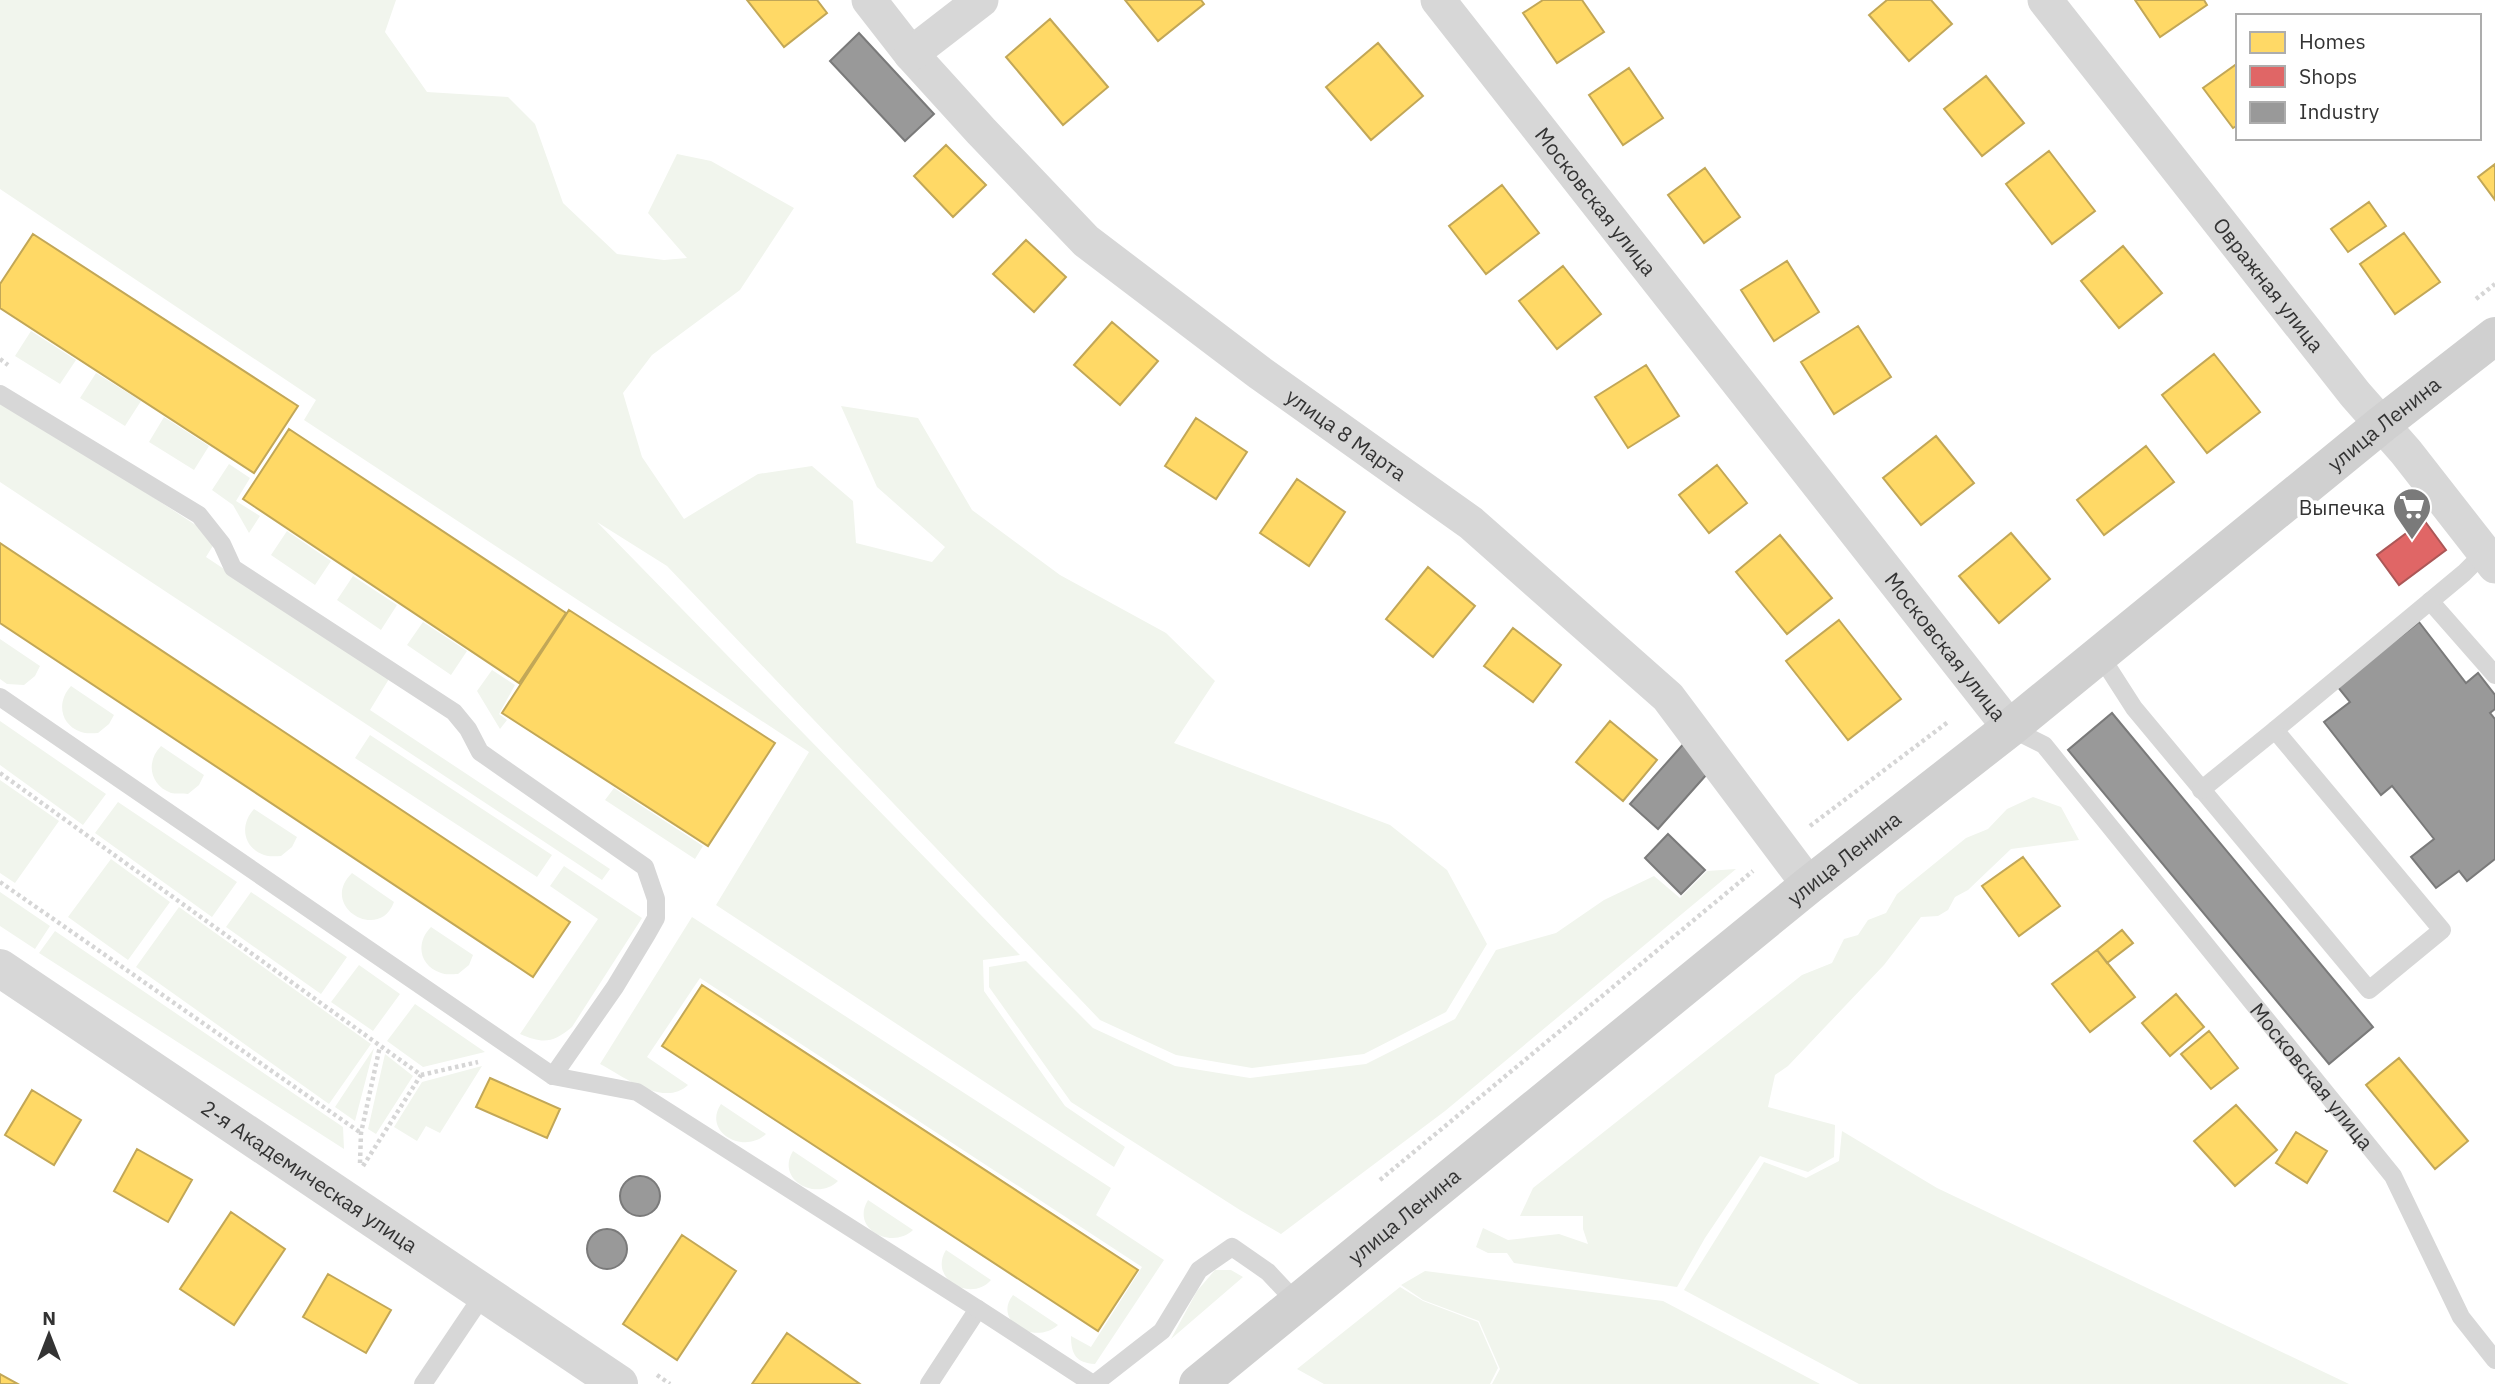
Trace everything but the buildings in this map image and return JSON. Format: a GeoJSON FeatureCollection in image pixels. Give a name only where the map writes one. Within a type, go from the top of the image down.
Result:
{"type":"FeatureCollection","features":[{"type":"Feature","properties":{"kind":"main road","name":"улица Ленина"},"geometry":{"type":"LineString","coordinates":[[1198,1384],[1809,885],[2010,728],[2382,424],[2495,336]]}},
{"type":"Feature","properties":{"kind":"street","name":"улица 8 Марта"},"geometry":{"type":"LineString","coordinates":[[869,0],[911,54],[1086,241],[1260,373],[1471,523],[1668,697],[1809,885]]}},
{"type":"Feature","properties":{"kind":"street"},"geometry":{"type":"LineString","coordinates":[[911,54],[981,0]]}},
{"type":"Feature","properties":{"kind":"street","name":"Московская улица"},"geometry":{"type":"LineString","coordinates":[[1438,0],[2010,728]]}},
{"type":"Feature","properties":{"kind":"street","name":"Овражная улица"},"geometry":{"type":"LineString","coordinates":[[2045,0],[2489,560]]}},
{"type":"Feature","properties":{"kind":"street","name":"2-я Академическая улица"},"geometry":{"type":"LineString","coordinates":[[0,968],[619,1384]]}},
{"type":"Feature","properties":{"kind":"lane"},"geometry":{"type":"LineString","coordinates":[[0,394],[199,515],[222,544],[233,568],[454,712],[468,729],[480,752],[645,867],[656,899],[656,918],[615,987],[553,1076]]}},
{"type":"Feature","properties":{"kind":"lane"},"geometry":{"type":"LineString","coordinates":[[2201,790],[2430,601],[2489,560]]}},
{"type":"Feature","properties":{"kind":"lane"},"geometry":{"type":"LineString","coordinates":[[2430,601],[2495,675]]}},
{"type":"Feature","properties":{"kind":"lane"},"geometry":{"type":"LineString","coordinates":[[2100,655],[2134,708],[2369,990],[2442,930],[2275,730]]}},
{"type":"Feature","properties":{"kind":"lane"},"geometry":{"type":"LineString","coordinates":[[0,696],[553,1076],[637,1092],[1094,1384],[1163,1331],[1199,1270],[1232,1247],[1268,1272],[1298,1304]]}},
{"type":"Feature","properties":{"kind":"lane","name":"Московская улица"},"geometry":{"type":"LineString","coordinates":[[2010,728],[2044,745],[2393,1176],[2461,1317],[2495,1360]]}},
{"type":"Feature","properties":{"kind":"lane"},"geometry":{"type":"LineString","coordinates":[[423,1384],[485,1292]]}},
{"type":"Feature","properties":{"kind":"lane"},"geometry":{"type":"LineString","coordinates":[[929,1384],[978,1309]]}},
{"type":"Feature","properties":{"kind":"path"},"geometry":{"type":"LineString","coordinates":[[0,359],[11,367]]}},
{"type":"Feature","properties":{"kind":"path"},"geometry":{"type":"LineString","coordinates":[[0,773],[421,1075]]}},
{"type":"Feature","properties":{"kind":"path"},"geometry":{"type":"LineString","coordinates":[[0,882],[361,1133]]}},
{"type":"Feature","properties":{"kind":"path"},"geometry":{"type":"LineString","coordinates":[[380,1046],[361,1133],[360,1170],[421,1075],[480,1061]]}},
{"type":"Feature","properties":{"kind":"shaded area"},"geometry":{"type":"Polygon","coordinates":[[[0,0],[396,0],[385,32],[427,92],[508,97],[535,124],[563,203],[617,254],[664,260],[687,258],[648,213],[677,154],[711,161],[794,208],[740,290],[652,355],[623,393],[642,457],[684,519],[758,474],[812,466],[853,501],[856,543],[932,562],[945,547],[877,487],[841,406],[918,418],[972,510],[1060,575],[1166,633],[1215,681],[1174,743],[1390,825],[1447,870],[1487,944],[1446,1012],[1364,1054],[1252,1068],[1176,1055],[1100,1020],[667,566],[597,522],[1020,955],[983,960],[984,991],[1065,1106],[1125,1147],[1114,1167],[716,905],[809,752],[304,420],[316,400],[0,189],[0,0]]]}},
{"type":"Feature","properties":{"kind":"shaded area"},"geometry":{"type":"Polygon","coordinates":[[[31,331],[76,360],[60,384],[15,356],[31,331]]]}},
{"type":"Feature","properties":{"kind":"shaded area"},"geometry":{"type":"Polygon","coordinates":[[[96,373],[141,401],[125,426],[80,398],[96,373]]]}},
{"type":"Feature","properties":{"kind":"shaded area"},"geometry":{"type":"Polygon","coordinates":[[[0,397],[217,539],[206,557],[389,679],[370,710],[610,869],[602,880],[0,482],[0,397]]]}},
{"type":"Feature","properties":{"kind":"shaded area"},"geometry":{"type":"Polygon","coordinates":[[[164,417],[209,446],[194,470],[149,442],[164,417]]]}},
{"type":"Feature","properties":{"kind":"shaded area"},"geometry":{"type":"Polygon","coordinates":[[[229,464],[250,478],[236,501],[260,516],[249,533],[233,505],[212,490],[229,464]]]}},
{"type":"Feature","properties":{"kind":"shaded area"},"geometry":{"type":"Polygon","coordinates":[[[287,531],[331,561],[315,585],[271,555],[287,531]]]}},
{"type":"Feature","properties":{"kind":"shaded area"},"geometry":{"type":"Polygon","coordinates":[[[353,576],[397,605],[381,630],[337,600],[353,576]]]}},
{"type":"Feature","properties":{"kind":"shaded area"},"geometry":{"type":"Polygon","coordinates":[[[423,622],[467,651],[451,675],[407,645],[423,622]]]}},
{"type":"Feature","properties":{"kind":"shaded area"},"geometry":{"type":"Polygon","coordinates":[[[0,639],[40,666],[35,676],[24,685],[7,684],[0,679],[0,639]]]}},
{"type":"Feature","properties":{"kind":"shaded area"},"geometry":{"type":"Polygon","coordinates":[[[492,670],[515,685],[499,714],[507,720],[500,729],[477,691],[492,670]]]}},
{"type":"Feature","properties":{"kind":"shaded area"},"geometry":{"type":"Polygon","coordinates":[[[71,686],[114,715],[109,724],[98,733],[81,732],[64,718],[62,705],[71,686]]]}},
{"type":"Feature","properties":{"kind":"shaded area"},"geometry":{"type":"Polygon","coordinates":[[[0,721],[106,794],[83,825],[0,765],[0,721]]]}},
{"type":"Feature","properties":{"kind":"shaded area"},"geometry":{"type":"Polygon","coordinates":[[[370,735],[552,855],[537,877],[355,758],[370,735]]]}},
{"type":"Feature","properties":{"kind":"shaded area"},"geometry":{"type":"Polygon","coordinates":[[[161,746],[204,775],[199,785],[188,794],[171,793],[154,779],[153,759],[161,746]]]}},
{"type":"Feature","properties":{"kind":"shaded area"},"geometry":{"type":"Polygon","coordinates":[[[0,780],[59,821],[15,883],[0,873],[0,780]]]}},
{"type":"Feature","properties":{"kind":"shaded area"},"geometry":{"type":"Polygon","coordinates":[[[614,788],[703,846],[695,859],[605,800],[614,788]]]}},
{"type":"Feature","properties":{"kind":"shaded area"},"geometry":{"type":"Polygon","coordinates":[[[2033,797],[2061,807],[2079,840],[2011,849],[1968,890],[1955,897],[1948,910],[1938,916],[1921,917],[1884,965],[1788,1066],[1775,1075],[1768,1107],[1835,1125],[1834,1157],[1808,1172],[1760,1156],[1705,1238],[1677,1287],[1514,1263],[1507,1253],[1488,1253],[1476,1247],[1483,1228],[1508,1240],[1559,1234],[1588,1244],[1583,1229],[1583,1216],[1520,1216],[1533,1188],[1802,975],[1832,963],[1844,939],[1858,935],[1868,920],[1886,913],[1897,894],[1966,838],[1988,829],[2007,809],[2033,797]]]}},
{"type":"Feature","properties":{"kind":"shaded area"},"geometry":{"type":"Polygon","coordinates":[[[118,802],[237,882],[212,917],[95,833],[118,802]]]}},
{"type":"Feature","properties":{"kind":"shaded area"},"geometry":{"type":"Polygon","coordinates":[[[254,809],[297,837],[292,847],[281,856],[264,855],[247,841],[245,828],[254,809]]]}},
{"type":"Feature","properties":{"kind":"shaded area"},"geometry":{"type":"Polygon","coordinates":[[[111,859],[170,902],[128,960],[68,917],[111,859]]]}},
{"type":"Feature","properties":{"kind":"shaded area"},"geometry":{"type":"Polygon","coordinates":[[[564,866],[642,918],[572,1027],[553,1039],[535,1039],[520,1034],[598,919],[550,886],[564,866]]]}},
{"type":"Feature","properties":{"kind":"shaded area"},"geometry":{"type":"Polygon","coordinates":[[[1736,869],[1445,1111],[1281,1234],[1071,1102],[989,987],[989,967],[1026,961],[1093,1028],[1175,1066],[1250,1078],[1366,1064],[1455,1019],[1496,950],[1556,933],[1604,900],[1654,876],[1680,898],[1707,871],[1736,869]]]}},
{"type":"Feature","properties":{"kind":"shaded area"},"geometry":{"type":"Polygon","coordinates":[[[352,873],[394,902],[386,914],[365,920],[346,907],[342,897],[343,885],[352,873]]]}},
{"type":"Feature","properties":{"kind":"shaded area"},"geometry":{"type":"Polygon","coordinates":[[[0,892],[50,926],[35,949],[0,926],[0,892]]]}},
{"type":"Feature","properties":{"kind":"shaded area"},"geometry":{"type":"Polygon","coordinates":[[[251,892],[347,957],[321,994],[226,927],[251,892]]]}},
{"type":"Feature","properties":{"kind":"shaded area"},"geometry":{"type":"Polygon","coordinates":[[[179,907],[371,1044],[329,1104],[136,967],[179,907]]]}},
{"type":"Feature","properties":{"kind":"shaded area"},"geometry":{"type":"Polygon","coordinates":[[[692,917],[1111,1188],[1096,1215],[1164,1260],[1095,1364],[1083,1362],[1076,1356],[1071,1336],[1091,1347],[1142,1267],[700,978],[647,1057],[688,1085],[678,1091],[656,1092],[600,1064],[692,917]]]}},
{"type":"Feature","properties":{"kind":"shaded area"},"geometry":{"type":"Polygon","coordinates":[[[431,927],[473,955],[469,965],[458,974],[441,973],[424,959],[423,939],[431,927]]]}},
{"type":"Feature","properties":{"kind":"shaded area"},"geometry":{"type":"Polygon","coordinates":[[[55,931],[343,1127],[344,1149],[39,953],[55,931]]]}},
{"type":"Feature","properties":{"kind":"shaded area"},"geometry":{"type":"Polygon","coordinates":[[[359,965],[400,994],[373,1031],[331,1002],[359,965]]]}},
{"type":"Feature","properties":{"kind":"shaded area"},"geometry":{"type":"Polygon","coordinates":[[[415,1004],[485,1052],[423,1067],[387,1041],[415,1004]]]}},
{"type":"Feature","properties":{"kind":"shaded area"},"geometry":{"type":"Polygon","coordinates":[[[374,1048],[355,1121],[335,1107],[374,1048]]]}},
{"type":"Feature","properties":{"kind":"shaded area"},"geometry":{"type":"Polygon","coordinates":[[[385,1054],[413,1076],[376,1134],[368,1129],[385,1054]]]}},
{"type":"Feature","properties":{"kind":"shaded area"},"geometry":{"type":"Polygon","coordinates":[[[482,1066],[440,1133],[426,1126],[417,1141],[394,1127],[422,1082],[482,1066]]]}},
{"type":"Feature","properties":{"kind":"shaded area"},"geometry":{"type":"Polygon","coordinates":[[[721,1104],[766,1134],[747,1142],[728,1137],[717,1123],[721,1104]]]}},
{"type":"Feature","properties":{"kind":"shaded area"},"geometry":{"type":"Polygon","coordinates":[[[1842,1131],[1937,1188],[2349,1384],[1859,1384],[1684,1290],[1764,1162],[1806,1178],[1839,1161],[1842,1131]]]}},
{"type":"Feature","properties":{"kind":"shaded area"},"geometry":{"type":"Polygon","coordinates":[[[793,1151],[838,1181],[820,1189],[801,1185],[789,1171],[793,1151]]]}},
{"type":"Feature","properties":{"kind":"shaded area"},"geometry":{"type":"Polygon","coordinates":[[[868,1200],[913,1230],[895,1238],[876,1233],[864,1220],[868,1200]]]}},
{"type":"Feature","properties":{"kind":"shaded area"},"geometry":{"type":"Polygon","coordinates":[[[946,1250],[991,1280],[983,1287],[973,1289],[954,1285],[943,1270],[942,1261],[946,1250]]]}},
{"type":"Feature","properties":{"kind":"shaded area"},"geometry":{"type":"Polygon","coordinates":[[[1215,1270],[1231,1270],[1243,1277],[1171,1339],[1197,1291],[1215,1270]]]}},
{"type":"Feature","properties":{"kind":"shaded area"},"geometry":{"type":"Polygon","coordinates":[[[1425,1271],[1663,1301],[1820,1384],[1492,1384],[1500,1369],[1479,1321],[1423,1300],[1401,1285],[1425,1271]]]}},
{"type":"Feature","properties":{"kind":"shaded area"},"geometry":{"type":"Polygon","coordinates":[[[1400,1287],[1423,1301],[1478,1322],[1498,1368],[1490,1384],[1324,1384],[1297,1369],[1400,1287]]]}},
{"type":"Feature","properties":{"kind":"shaded area"},"geometry":{"type":"Polygon","coordinates":[[[1013,1295],[1058,1325],[1049,1331],[1038,1333],[1019,1328],[1008,1314],[1008,1305],[1013,1295]]]}},
{"type":"Feature","properties":{"kind":"place","name":"Выпечка"},"geometry":{"type":"Point","coordinates":[2412,541]}}]}
